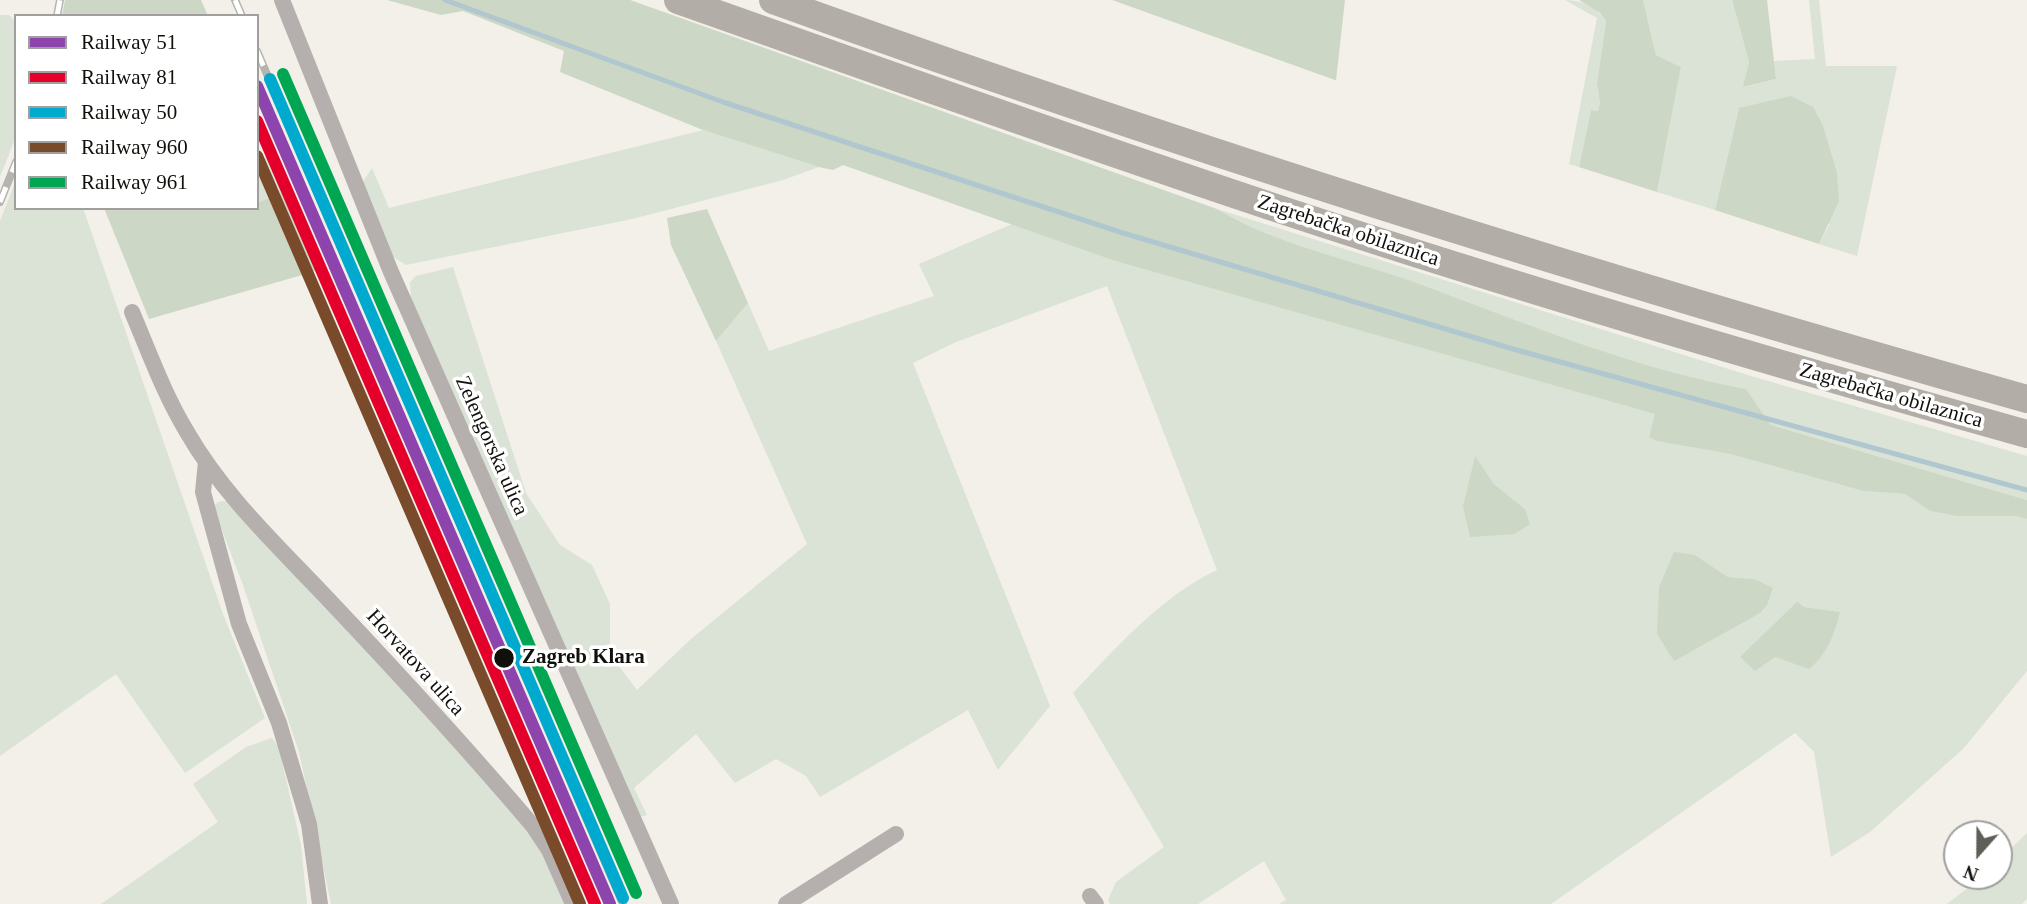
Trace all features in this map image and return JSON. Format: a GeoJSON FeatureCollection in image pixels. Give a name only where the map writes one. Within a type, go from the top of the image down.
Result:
{"type":"FeatureCollection","features":[{"type":"Feature","properties":{"kind":"highway","name":"Zagrebačka obilaznica"},"geometry":{"type":"LineString","coordinates":[[678,0],[909,83],[1293,214],[1630,320],[2027,434]]}},
{"type":"Feature","properties":{"kind":"highway","name":"Zagrebačka obilaznica"},"geometry":{"type":"LineString","coordinates":[[773,0],[1313,184],[1639,287],[2027,399]]}},
{"type":"Feature","properties":{"kind":"street","name":"Zelengorska ulica"},"geometry":{"type":"LineString","coordinates":[[282,0],[391,272],[671,904]]}},
{"type":"Feature","properties":{"kind":"street","name":"Horvatova ulica"},"geometry":{"type":"LineString","coordinates":[[132,312],[186,432],[206,462],[244,510],[374,648],[533,826],[549,850],[573,904]]}},
{"type":"Feature","properties":{"kind":"street"},"geometry":{"type":"LineString","coordinates":[[206,462],[203,492],[239,624],[279,723],[309,824],[320,904]]}},
{"type":"Feature","properties":{"kind":"street"},"geometry":{"type":"LineString","coordinates":[[786,904],[896,834]]}},
{"type":"Feature","properties":{"kind":"green space"},"geometry":{"type":"Polygon","coordinates":[[[65,0],[201,0],[207,14],[62,14],[65,0]]]}},
{"type":"Feature","properties":{"kind":"green space"},"geometry":{"type":"Polygon","coordinates":[[[387,0],[630,0],[1217,209],[1240,222],[1289,242],[1417,283],[1620,357],[1746,389],[1771,425],[2027,500],[2027,519],[2015,516],[1956,516],[1930,511],[1905,494],[1863,491],[1730,454],[1656,441],[1649,437],[1655,414],[1115,261],[843,165],[833,170],[819,167],[703,130],[560,72],[564,51],[463,11],[441,15],[387,0]]]}},
{"type":"Feature","properties":{"kind":"green space"},"geometry":{"type":"Polygon","coordinates":[[[1112,0],[1345,0],[1336,80],[1335,80],[1112,0]]]}},
{"type":"Feature","properties":{"kind":"green space"},"geometry":{"type":"Polygon","coordinates":[[[1565,0],[1588,5],[1606,21],[1597,84],[1600,103],[1598,111],[1591,110],[1579,167],[1569,164],[1597,18],[1565,0]]]}},
{"type":"Feature","properties":{"kind":"green space"},"geometry":{"type":"Polygon","coordinates":[[[1579,0],[1643,0],[1656,55],[1681,67],[1657,192],[1579,167],[1591,110],[1598,111],[1600,103],[1597,84],[1606,21],[1600,13],[1579,0]]]}},
{"type":"Feature","properties":{"kind":"green space"},"geometry":{"type":"Polygon","coordinates":[[[1643,0],[1732,0],[1749,62],[1744,87],[1776,79],[1774,61],[1815,59],[1809,0],[1819,0],[1826,66],[1897,66],[1857,256],[1819,244],[1829,225],[1739,108],[1715,210],[1657,192],[1681,67],[1656,55],[1643,0]]]}},
{"type":"Feature","properties":{"kind":"green space"},"geometry":{"type":"Polygon","coordinates":[[[1732,0],[1767,0],[1776,79],[1743,87],[1749,62],[1732,0]]]}},
{"type":"Feature","properties":{"kind":"green space"},"geometry":{"type":"Polygon","coordinates":[[[0,15],[9,15],[14,20],[14,141],[0,177],[0,15]]]}},
{"type":"Feature","properties":{"kind":"green space"},"geometry":{"type":"Polygon","coordinates":[[[1791,96],[1813,107],[1823,126],[1837,173],[1839,201],[1819,244],[1715,210],[1739,108],[1791,96]]]}},
{"type":"Feature","properties":{"kind":"green space"},"geometry":{"type":"Polygon","coordinates":[[[703,130],[819,167],[783,180],[632,219],[406,265],[392,256],[362,183],[372,168],[389,208],[703,130]]]}},
{"type":"Feature","properties":{"kind":"green space"},"geometry":{"type":"Polygon","coordinates":[[[268,157],[283,192],[259,202],[259,160],[268,157]]]}},
{"type":"Feature","properties":{"kind":"green space"},"geometry":{"type":"Polygon","coordinates":[[[14,185],[14,210],[84,210],[223,614],[265,718],[185,773],[116,674],[0,756],[0,221],[14,185]]]}},
{"type":"Feature","properties":{"kind":"green space"},"geometry":{"type":"Polygon","coordinates":[[[283,192],[316,271],[149,319],[105,210],[259,210],[259,202],[283,192]]]}},
{"type":"Feature","properties":{"kind":"green space"},"geometry":{"type":"Polygon","coordinates":[[[707,209],[748,303],[716,341],[671,245],[667,218],[707,209]]]}},
{"type":"Feature","properties":{"kind":"green space"},"geometry":{"type":"Polygon","coordinates":[[[1217,209],[1751,376],[2027,456],[2027,500],[1771,425],[1746,389],[1620,357],[1417,283],[1289,242],[1240,222],[1217,209]]]}},
{"type":"Feature","properties":{"kind":"green space"},"geometry":{"type":"Polygon","coordinates":[[[1012,224],[1115,261],[1656,414],[1649,437],[1656,441],[1730,454],[1863,491],[1905,494],[1930,511],[1956,516],[2015,516],[2027,519],[2027,671],[1964,748],[1870,832],[1831,857],[1814,752],[1795,733],[1551,904],[1279,904],[1286,900],[1264,861],[1198,904],[1110,904],[1108,900],[1116,882],[1164,847],[1073,693],[1122,641],[1158,609],[1176,594],[1217,570],[1107,286],[956,342],[913,363],[1050,706],[998,770],[968,710],[820,797],[806,776],[776,759],[735,783],[696,734],[634,788],[647,815],[639,817],[411,300],[410,282],[416,276],[453,267],[526,493],[560,545],[592,565],[610,604],[610,654],[637,690],[691,639],[807,544],[716,341],[748,303],[769,351],[934,296],[919,264],[1012,224]],[[1475,457],[1463,506],[1525,509],[1494,484],[1475,457]],[[1695,555],[1744,620],[1760,613],[1754,579],[1728,577],[1695,555]],[[1804,607],[1775,657],[1792,660],[1839,612],[1804,607]]]}},
{"type":"Feature","properties":{"kind":"green space"},"geometry":{"type":"Polygon","coordinates":[[[1475,456],[1494,484],[1525,509],[1530,524],[1514,534],[1470,537],[1463,506],[1475,456]]]}},
{"type":"Feature","properties":{"kind":"green space"},"geometry":{"type":"Polygon","coordinates":[[[230,500],[486,782],[539,846],[566,904],[331,904],[299,752],[243,585],[213,507],[218,502],[230,500]]]}},
{"type":"Feature","properties":{"kind":"green space"},"geometry":{"type":"Polygon","coordinates":[[[1674,552],[1695,555],[1728,577],[1754,579],[1773,588],[1767,605],[1760,613],[1674,661],[1657,634],[1659,587],[1674,552]]]}},
{"type":"Feature","properties":{"kind":"green space"},"geometry":{"type":"Polygon","coordinates":[[[1797,602],[1804,607],[1840,612],[1826,650],[1809,669],[1775,657],[1755,671],[1740,657],[1797,602]]]}},
{"type":"Feature","properties":{"kind":"green space"},"geometry":{"type":"Polygon","coordinates":[[[272,738],[279,748],[301,845],[307,904],[101,904],[218,822],[193,784],[246,747],[272,738]]]}},
{"type":"Feature","properties":{"kind":"green space"},"geometry":{"type":"Polygon","coordinates":[[[2027,833],[2027,899],[2022,904],[1947,904],[1965,890],[2013,890],[2013,846],[2027,833]]]}},
{"type":"Feature","properties":{"kind":"waterway"},"geometry":{"type":"LineString","coordinates":[[445,0],[723,102],[1123,233],[1513,349],[2027,490]]}},
{"type":"Feature","properties":{"kind":"railway"},"geometry":{"type":"LineString","coordinates":[[57,14],[60,0]]}},
{"type":"Feature","properties":{"kind":"railway"},"geometry":{"type":"LineString","coordinates":[[235,0],[241,14]]}},
{"type":"Feature","properties":{"kind":"railway"},"geometry":{"type":"LineString","coordinates":[[259,56],[623,904]]}},
{"type":"Feature","properties":{"kind":"railway"},"geometry":{"type":"LineString","coordinates":[[0,202],[14,167]]}},
{"type":"Feature","properties":{"kind":"rail line","name":"961"},"geometry":{"type":"LineString","coordinates":[[283,74],[636,893]]}},
{"type":"Feature","properties":{"kind":"rail line","name":"50"},"geometry":{"type":"LineString","coordinates":[[270,79],[623,898]]}},
{"type":"Feature","properties":{"kind":"rail line","name":"51"},"geometry":{"type":"LineString","coordinates":[[259,91],[610,904]]}},
{"type":"Feature","properties":{"kind":"rail line","name":"81"},"geometry":{"type":"LineString","coordinates":[[259,126],[595,904]]}},
{"type":"Feature","properties":{"kind":"rail line","name":"960"},"geometry":{"type":"LineString","coordinates":[[259,161],[580,904]]}},
{"type":"Feature","properties":{"kind":"place","name":"Zagreb Klara"},"geometry":{"type":"Point","coordinates":[504,658]}}]}
